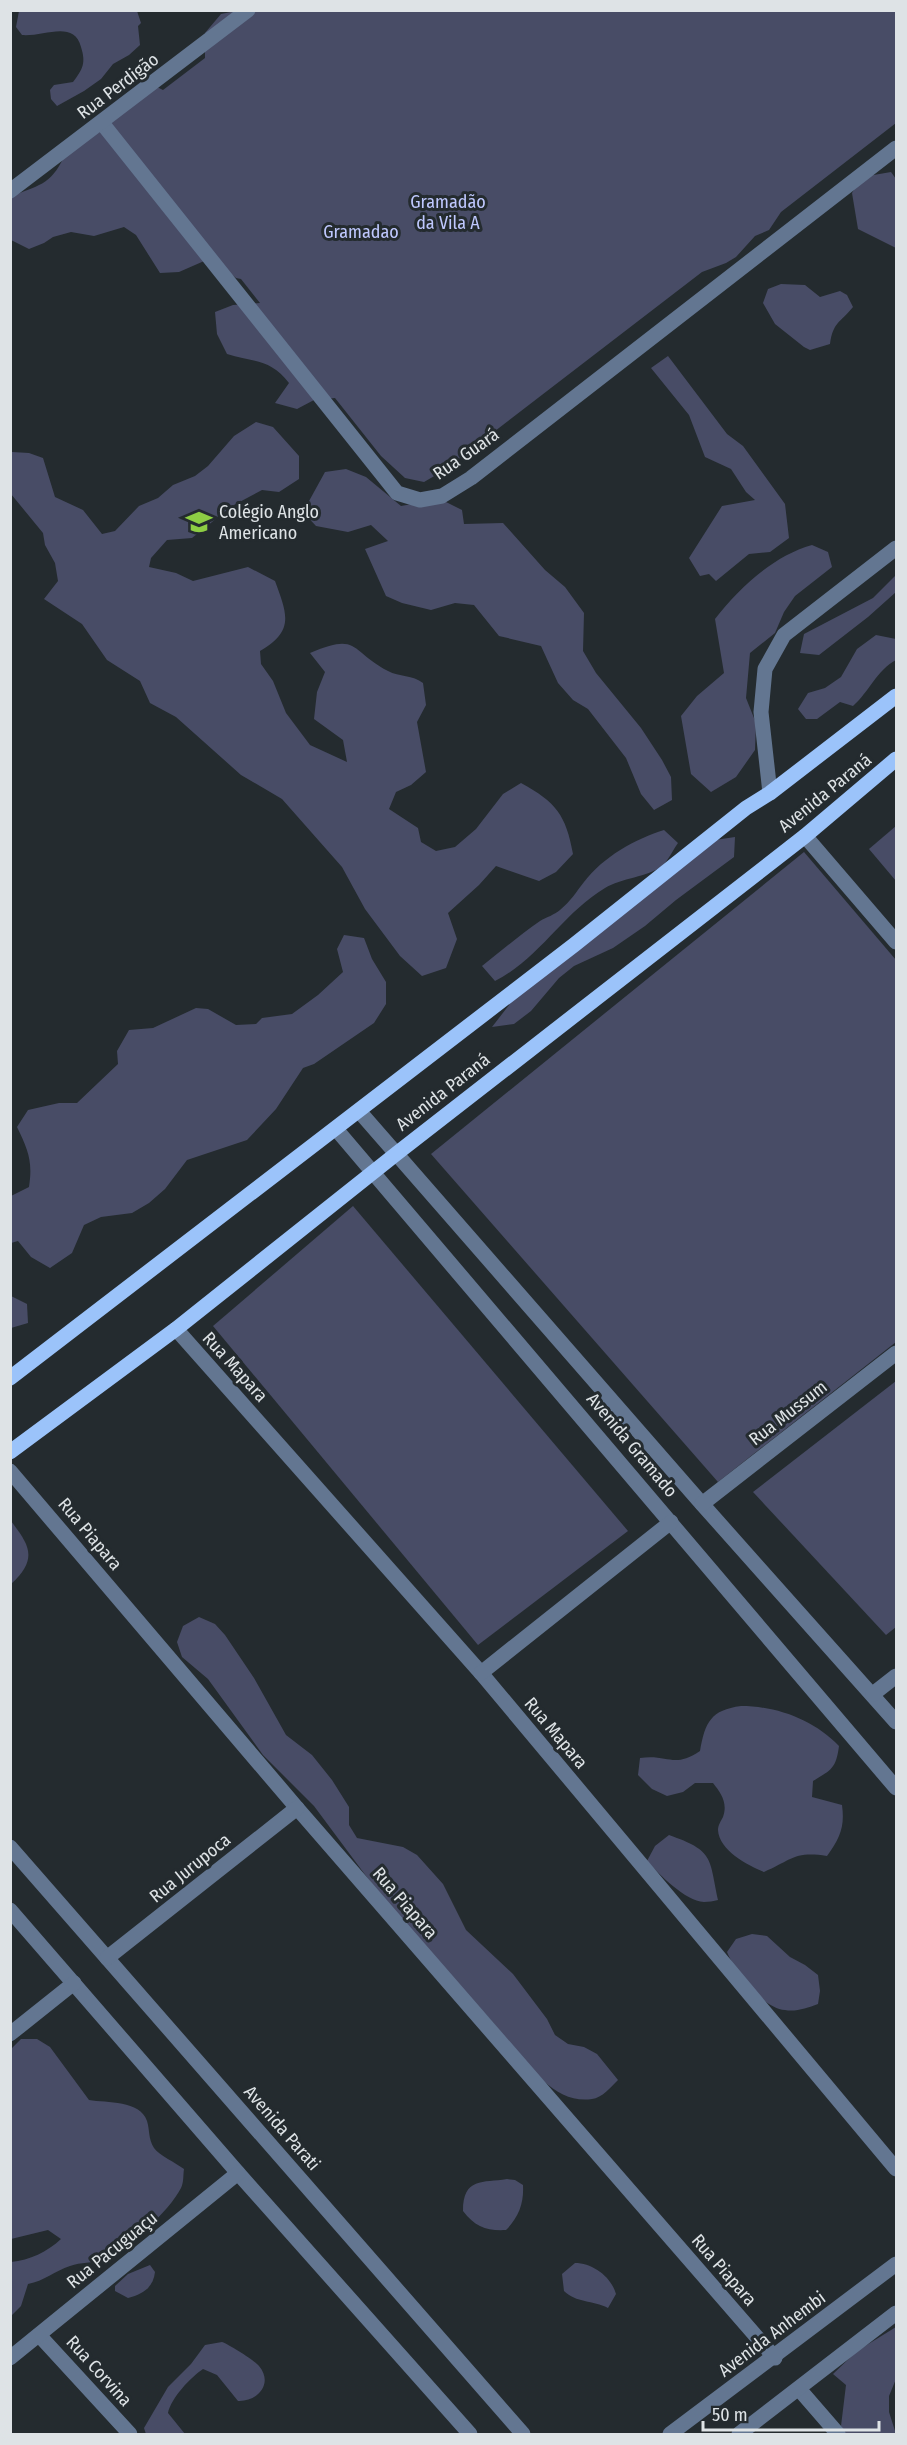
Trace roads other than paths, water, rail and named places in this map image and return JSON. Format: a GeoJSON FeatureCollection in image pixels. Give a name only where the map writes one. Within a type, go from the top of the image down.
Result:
{"type":"FeatureCollection","features":[{"type":"Feature","properties":{"kind":"main road","name":"Avenida Paraná"},"geometry":{"type":"LineString","coordinates":[[10,1378],[359,1112],[746,808],[770,793],[897,696]]}},
{"type":"Feature","properties":{"kind":"main road","name":"Avenida Paraná"},"geometry":{"type":"LineString","coordinates":[[10,1452],[176,1329],[396,1154],[805,836],[897,759]]}},
{"type":"Feature","properties":{"kind":"street","name":"Rua Perdigão"},"geometry":{"type":"LineString","coordinates":[[10,191],[249,10]]}},
{"type":"Feature","properties":{"kind":"street","name":"Rua Guará"},"geometry":{"type":"LineString","coordinates":[[102,123],[397,493],[420,500],[442,496],[471,478],[897,148]]}},
{"type":"Feature","properties":{"kind":"street"},"geometry":{"type":"LineString","coordinates":[[770,793],[761,712],[765,669],[784,635],[897,548]]}},
{"type":"Feature","properties":{"kind":"street"},"geometry":{"type":"LineString","coordinates":[[805,836],[897,942]]}},
{"type":"Feature","properties":{"kind":"street","name":"Avenida Gramado"},"geometry":{"type":"LineString","coordinates":[[359,1112],[702,1504],[897,1722]]}},
{"type":"Feature","properties":{"kind":"street","name":"Avenida Gramado"},"geometry":{"type":"LineString","coordinates":[[336,1129],[897,1788]]}},
{"type":"Feature","properties":{"kind":"street","name":"Rua Mapara"},"geometry":{"type":"LineString","coordinates":[[176,1329],[481,1673],[897,2169]]}},
{"type":"Feature","properties":{"kind":"street","name":"Rua Mussum"},"geometry":{"type":"LineString","coordinates":[[702,1504],[897,1353]]}},
{"type":"Feature","properties":{"kind":"street","name":"Rua Piapara"},"geometry":{"type":"LineString","coordinates":[[10,1471],[297,1808],[775,2358]]}},
{"type":"Feature","properties":{"kind":"street"},"geometry":{"type":"LineString","coordinates":[[481,1673],[671,1522]]}},
{"type":"Feature","properties":{"kind":"street"},"geometry":{"type":"LineString","coordinates":[[873,1694],[897,1676]]}},
{"type":"Feature","properties":{"kind":"street","name":"Rua Jurupoca"},"geometry":{"type":"LineString","coordinates":[[107,1958],[297,1808]]}},
{"type":"Feature","properties":{"kind":"street","name":"Avenida Parati"},"geometry":{"type":"LineString","coordinates":[[10,1847],[523,2434]]}},
{"type":"Feature","properties":{"kind":"street"},"geometry":{"type":"LineString","coordinates":[[10,1910],[238,2173],[470,2434]]}},
{"type":"Feature","properties":{"kind":"street"},"geometry":{"type":"LineString","coordinates":[[10,2034],[74,1983]]}},
{"type":"Feature","properties":{"kind":"street","name":"Rua Pacuguaçu"},"geometry":{"type":"LineString","coordinates":[[10,2358],[238,2173]]}},
{"type":"Feature","properties":{"kind":"street","name":"Avenida Anhembi"},"geometry":{"type":"LineString","coordinates":[[670,2434],[775,2358],[897,2264]]}},
{"type":"Feature","properties":{"kind":"street"},"geometry":{"type":"LineString","coordinates":[[739,2434],[897,2313]]}},
{"type":"Feature","properties":{"kind":"street","name":"Rua Corvina"},"geometry":{"type":"LineString","coordinates":[[39,2335],[130,2434]]}},
{"type":"Feature","properties":{"kind":"street"},"geometry":{"type":"LineString","coordinates":[[799,2389],[838,2434]]}},
{"type":"Feature","properties":{"kind":"place","name":"Colégio Anglo Americano"},"geometry":{"type":"Point","coordinates":[199,522]}},
{"type":"Feature","properties":{"kind":"park label","name":"Gramadão da Vila A"},"geometry":{"type":"Point","coordinates":[448,212]}},
{"type":"Feature","properties":{"kind":"park label","name":"Gramadao"},"geometry":{"type":"Point","coordinates":[361,232]}}]}
